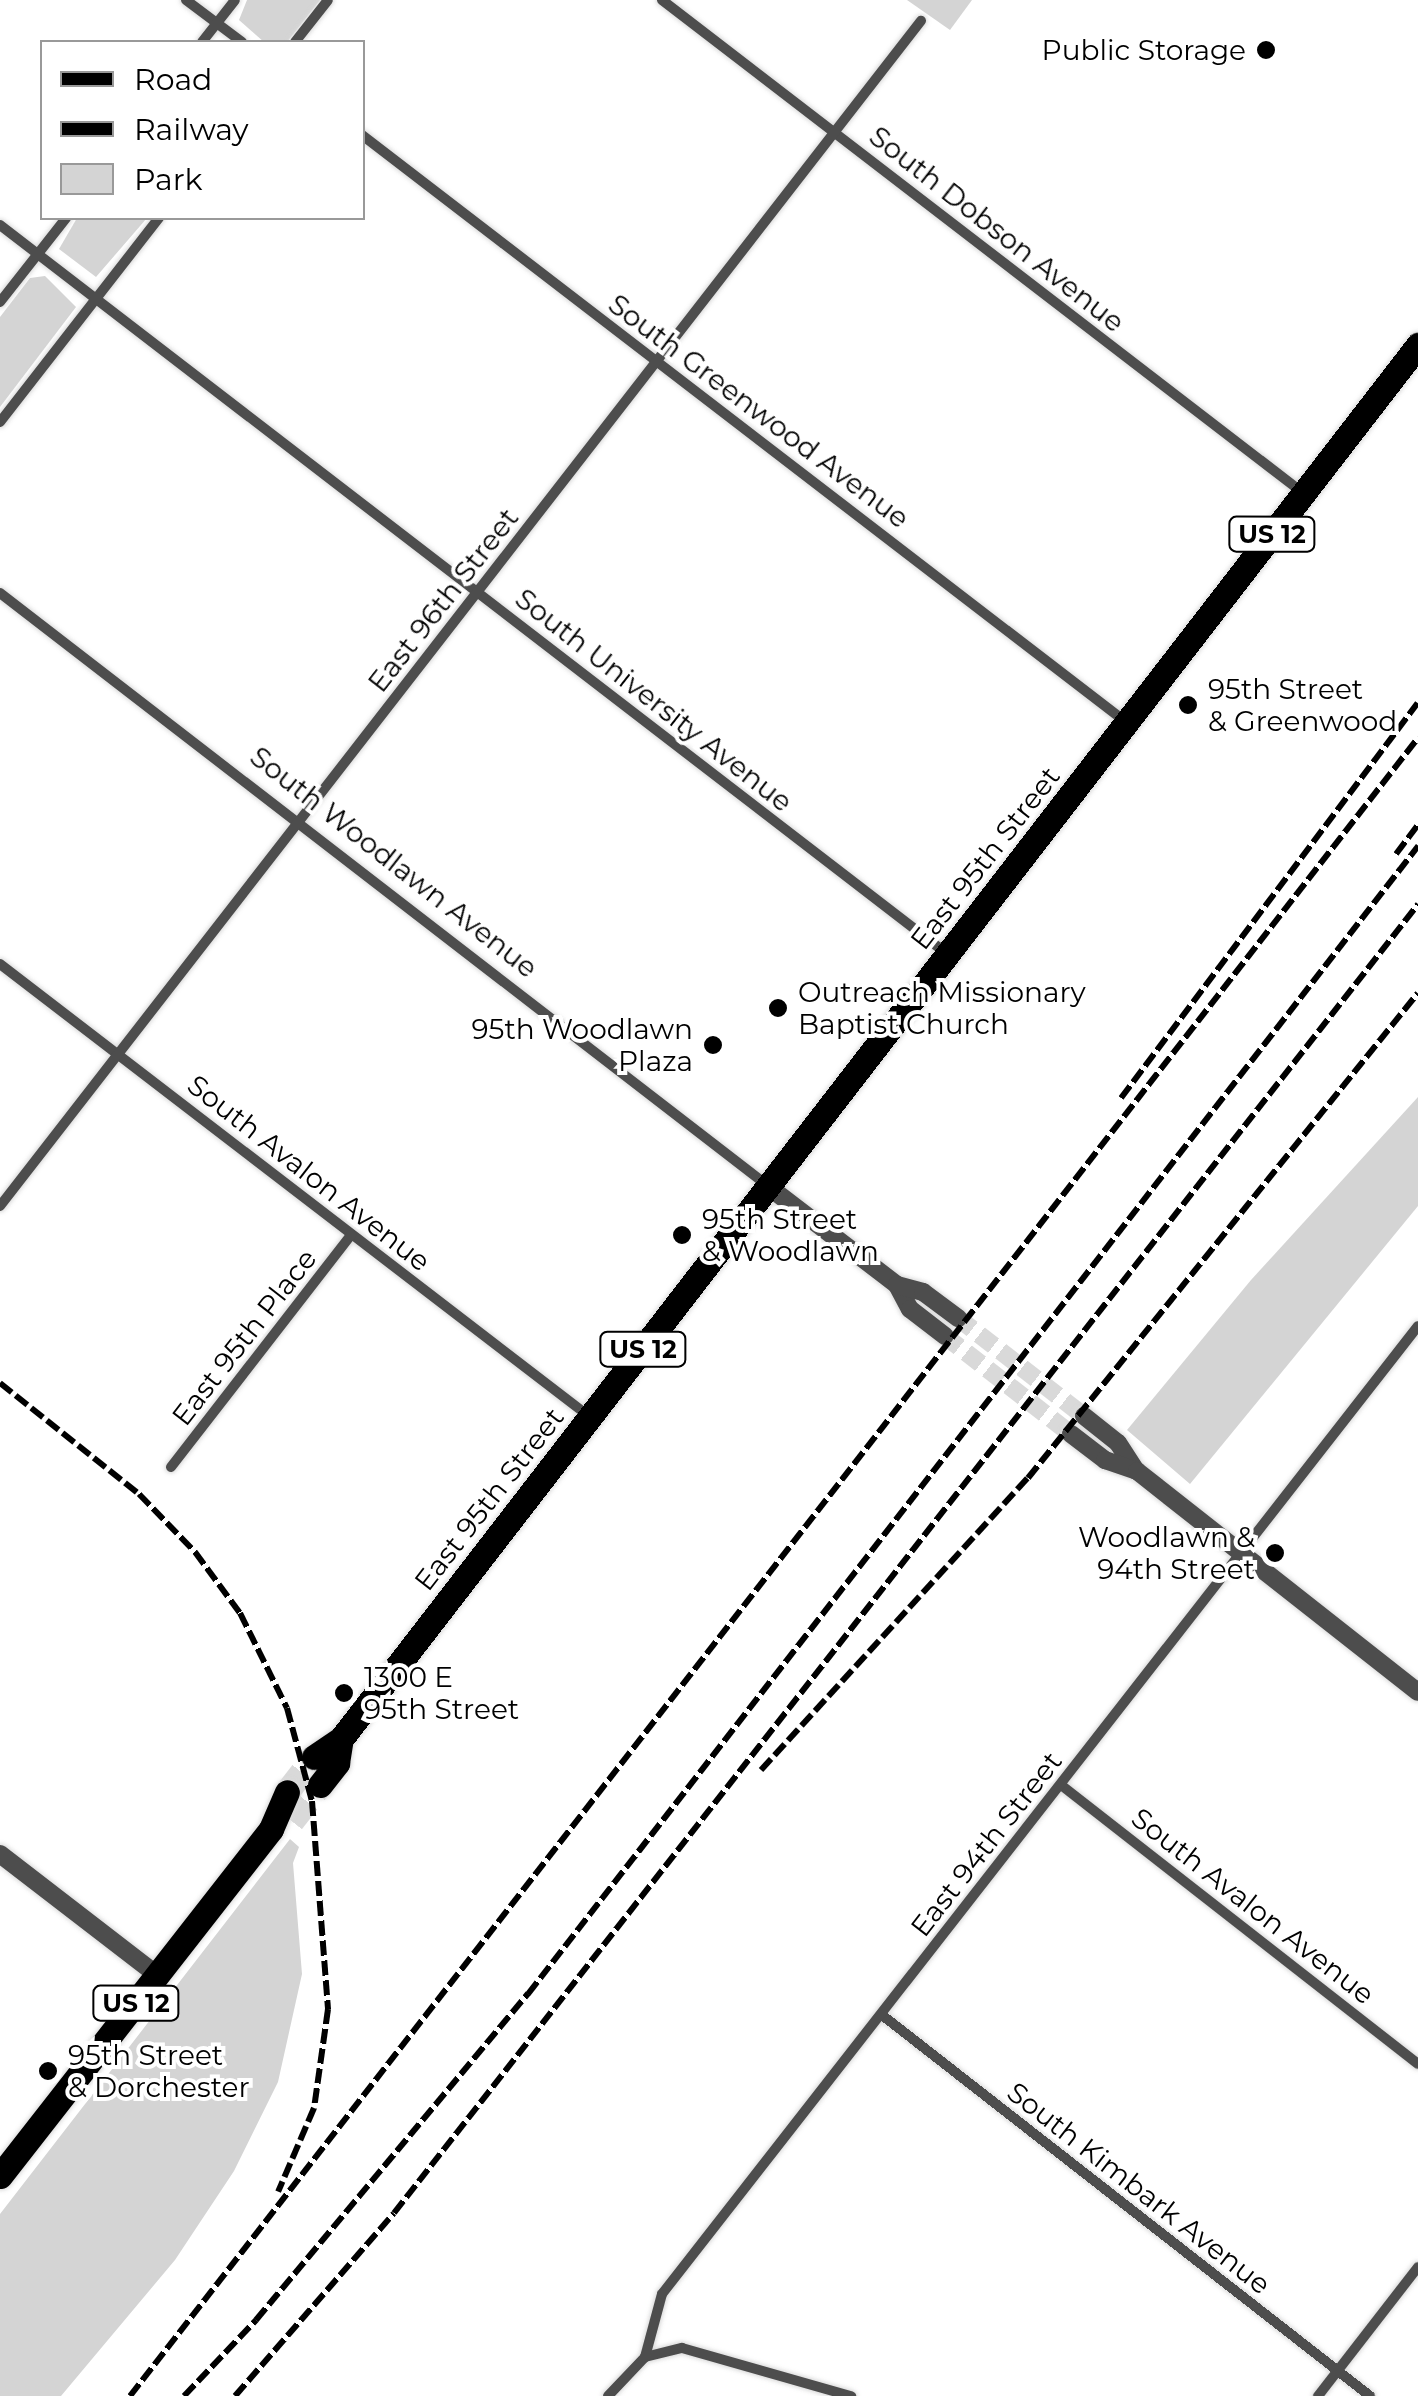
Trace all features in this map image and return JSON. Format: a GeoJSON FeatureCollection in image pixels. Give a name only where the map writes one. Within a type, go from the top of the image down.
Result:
{"type":"FeatureCollection","features":[{"type":"Feature","properties":{"kind":"main road","name":"East 95th Street"},"geometry":{"type":"LineString","coordinates":[[314,1757],[341,1739],[1418,344]]}},
{"type":"Feature","properties":{"kind":"main road","name":"East 95th Street"},"geometry":{"type":"LineString","coordinates":[[320,1786],[337,1763],[341,1739]]}},
{"type":"Feature","properties":{"kind":"main road","name":"US 12"},"geometry":{"type":"LineString","coordinates":[[0,2176],[157,1975],[282,1825],[287,1792]]}},
{"type":"Feature","properties":{"kind":"street"},"geometry":{"type":"LineString","coordinates":[[186,0],[239,40]]}},
{"type":"Feature","properties":{"kind":"street"},"geometry":{"type":"LineString","coordinates":[[204,40],[235,0]]}},
{"type":"Feature","properties":{"kind":"street"},"geometry":{"type":"LineString","coordinates":[[297,40],[328,0]]}},
{"type":"Feature","properties":{"kind":"street","name":"South Dobson Avenue"},"geometry":{"type":"LineString","coordinates":[[662,0],[1303,493]]}},
{"type":"Feature","properties":{"kind":"street","name":"East 96th Street"},"geometry":{"type":"LineString","coordinates":[[0,1206],[921,22]]}},
{"type":"Feature","properties":{"kind":"street","name":"South Greenwood Avenue"},"geometry":{"type":"LineString","coordinates":[[365,137],[1127,722]]}},
{"type":"Feature","properties":{"kind":"street"},"geometry":{"type":"LineString","coordinates":[[0,302],[64,220]]}},
{"type":"Feature","properties":{"kind":"street"},"geometry":{"type":"LineString","coordinates":[[0,422],[157,220]]}},
{"type":"Feature","properties":{"kind":"street","name":"South University Avenue"},"geometry":{"type":"LineString","coordinates":[[0,225],[948,954]]}},
{"type":"Feature","properties":{"kind":"street","name":"South Woodlawn Avenue"},"geometry":{"type":"LineString","coordinates":[[0,594],[897,1285],[923,1292],[958,1318]]}},
{"type":"Feature","properties":{"kind":"street","name":"South Avalon Avenue"},"geometry":{"type":"LineString","coordinates":[[0,964],[590,1418]]}},
{"type":"Feature","properties":{"kind":"street","name":"East 95th Place"},"geometry":{"type":"LineString","coordinates":[[172,1467],[352,1234]]}},
{"type":"Feature","properties":{"kind":"street","name":"South Woodlawn Avenue"},"geometry":{"type":"LineString","coordinates":[[897,1285],[910,1309],[945,1336]]}},
{"type":"Feature","properties":{"kind":"street","name":"East 94th Street"},"geometry":{"type":"LineString","coordinates":[[608,2396],[644,2357],[662,2294],[1418,1326]]}},
{"type":"Feature","properties":{"kind":"street"},"geometry":{"type":"LineString","coordinates":[[1084,1416],[1118,1443],[1137,1472]]}},
{"type":"Feature","properties":{"kind":"street"},"geometry":{"type":"LineString","coordinates":[[1071,1434],[1105,1460],[1137,1472],[1418,1692]]}},
{"type":"Feature","properties":{"kind":"street","name":"South Avalon Avenue"},"geometry":{"type":"LineString","coordinates":[[1060,1784],[1418,2064]]}},
{"type":"Feature","properties":{"kind":"street"},"geometry":{"type":"LineString","coordinates":[[0,1854],[157,1975]]}},
{"type":"Feature","properties":{"kind":"street","name":"South Kimbark Avenue"},"geometry":{"type":"LineString","coordinates":[[882,2015],[1370,2396]]}},
{"type":"Feature","properties":{"kind":"street"},"geometry":{"type":"LineString","coordinates":[[1318,2396],[1418,2267]]}},
{"type":"Feature","properties":{"kind":"street"},"geometry":{"type":"LineString","coordinates":[[644,2357],[682,2348],[851,2396]]}},
{"type":"Feature","properties":{"kind":"green space"},"geometry":{"type":"Polygon","coordinates":[[[247,0],[320,0],[289,40],[262,40],[239,20],[247,0]]]}},
{"type":"Feature","properties":{"kind":"green space"},"geometry":{"type":"Polygon","coordinates":[[[907,0],[972,0],[950,30],[907,0]]]}},
{"type":"Feature","properties":{"kind":"green space"},"geometry":{"type":"Polygon","coordinates":[[[76,220],[145,220],[96,277],[59,249],[76,220]]]}},
{"type":"Feature","properties":{"kind":"green space"},"geometry":{"type":"Polygon","coordinates":[[[45,276],[76,307],[0,407],[0,317],[30,278],[45,276]]]}},
{"type":"Feature","properties":{"kind":"green space"},"geometry":{"type":"Polygon","coordinates":[[[1418,1097],[1418,1206],[1190,1484],[1127,1430],[1251,1280],[1418,1097]]]}},
{"type":"Feature","properties":{"kind":"green space"},"geometry":{"type":"Polygon","coordinates":[[[290,1839],[299,1847],[293,1863],[302,1974],[278,2082],[234,2171],[175,2260],[61,2396],[0,2396],[0,2214],[290,1839]]]}},
{"type":"Feature","properties":{"kind":"tunnel"},"geometry":{"type":"LineString","coordinates":[[958,1318],[1084,1416]]}},
{"type":"Feature","properties":{"kind":"tunnel"},"geometry":{"type":"LineString","coordinates":[[945,1336],[1071,1434]]}},
{"type":"Feature","properties":{"kind":"tunnel"},"geometry":{"type":"LineString","coordinates":[[287,1792],[314,1757]]}},
{"type":"Feature","properties":{"kind":"tunnel"},"geometry":{"type":"LineString","coordinates":[[292,1821],[320,1785]]}},
{"type":"Feature","properties":{"kind":"railway"},"geometry":{"type":"LineString","coordinates":[[1121,1098],[1418,703]]}},
{"type":"Feature","properties":{"kind":"railway"},"geometry":{"type":"LineString","coordinates":[[130,2396],[1418,738]]}},
{"type":"Feature","properties":{"kind":"railway"},"geometry":{"type":"LineString","coordinates":[[1396,854],[1418,825]]}},
{"type":"Feature","properties":{"kind":"railway"},"geometry":{"type":"LineString","coordinates":[[184,2396],[256,2320],[528,1994],[1418,846]]}},
{"type":"Feature","properties":{"kind":"railway"},"geometry":{"type":"LineString","coordinates":[[235,2396],[394,2213],[1418,904]]}},
{"type":"Feature","properties":{"kind":"railway"},"geometry":{"type":"LineString","coordinates":[[761,1770],[1028,1478],[1418,993]]}},
{"type":"Feature","properties":{"kind":"railway"},"geometry":{"type":"LineString","coordinates":[[0,1383],[139,1494],[195,1552],[240,1613],[287,1708],[312,1801],[328,2009],[314,2108],[278,2192]]}},
{"type":"Feature","properties":{"kind":"place","name":"Public Storage"},"geometry":{"type":"Point","coordinates":[1266,50]}},
{"type":"Feature","properties":{"kind":"place","name":"95th Street & Greenwood"},"geometry":{"type":"Point","coordinates":[1188,705]}},
{"type":"Feature","properties":{"kind":"place","name":"Outreach Missionary Baptist Church"},"geometry":{"type":"Point","coordinates":[778,1008]}},
{"type":"Feature","properties":{"kind":"place","name":"95th Woodlawn Plaza"},"geometry":{"type":"Point","coordinates":[713,1045]}},
{"type":"Feature","properties":{"kind":"place","name":"95th Street & Woodlawn"},"geometry":{"type":"Point","coordinates":[682,1235]}},
{"type":"Feature","properties":{"kind":"place","name":"Woodlawn & 94th Street"},"geometry":{"type":"Point","coordinates":[1275,1553]}},
{"type":"Feature","properties":{"kind":"place","name":"1300 E 95th Street"},"geometry":{"type":"Point","coordinates":[344,1693]}},
{"type":"Feature","properties":{"kind":"place","name":"95th Street & Dorchester"},"geometry":{"type":"Point","coordinates":[48,2071]}}]}
